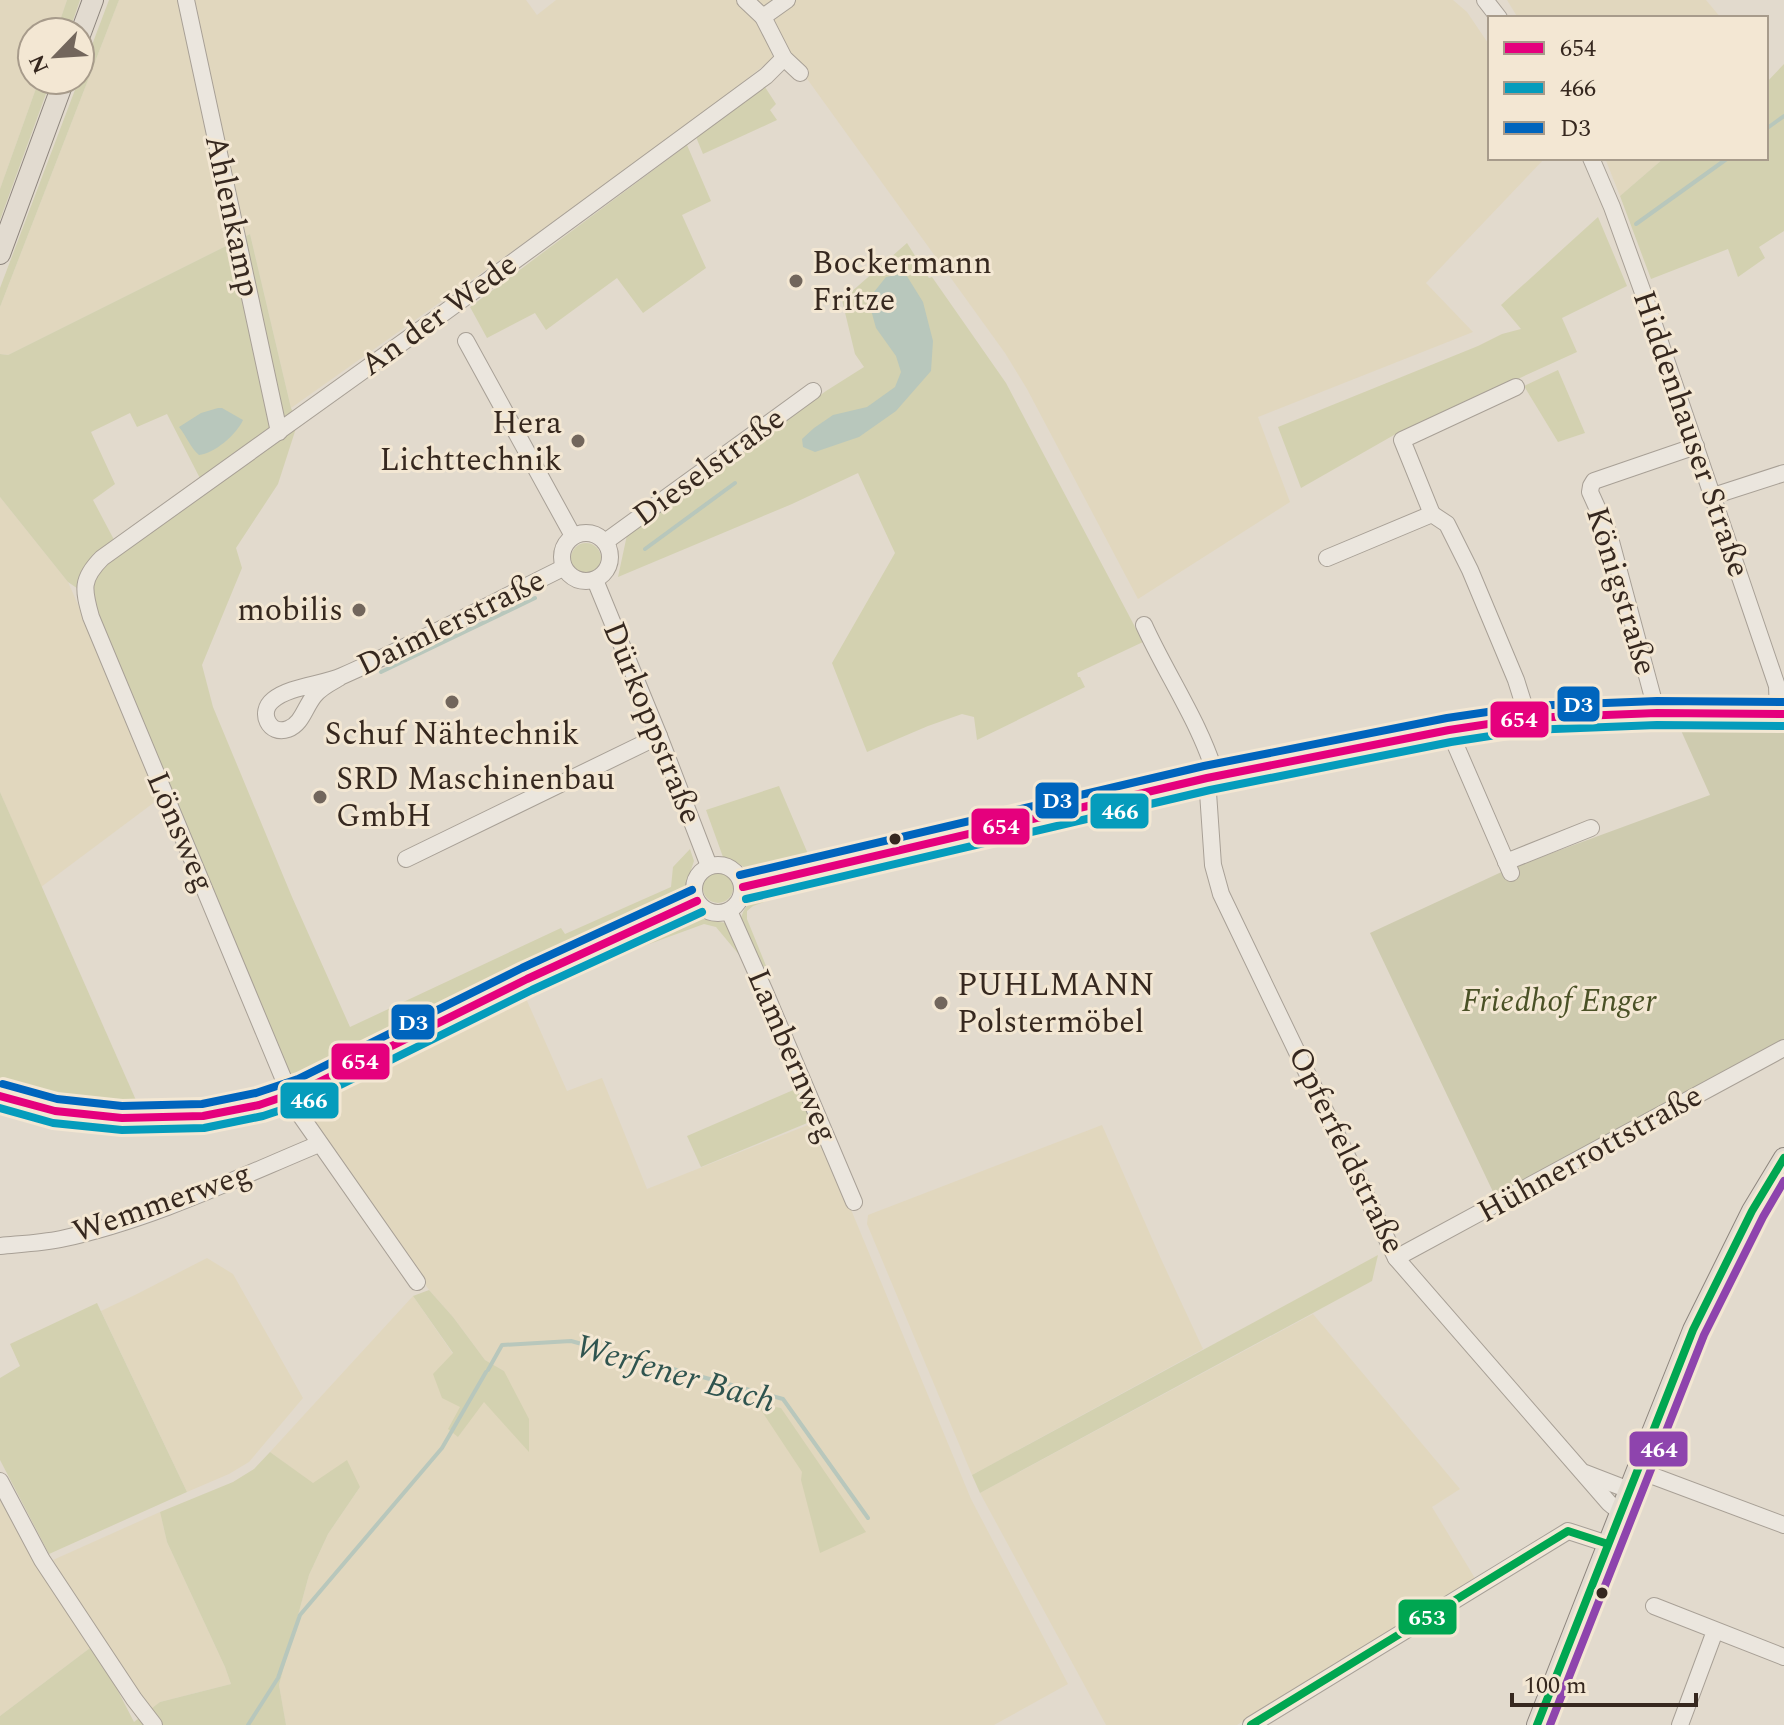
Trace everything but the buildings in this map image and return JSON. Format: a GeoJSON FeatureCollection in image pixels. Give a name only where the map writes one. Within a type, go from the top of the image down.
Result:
{"type":"FeatureCollection","features":[{"type":"Feature","properties":{"kind":"main road"},"geometry":{"type":"LineString","coordinates":[[0,254],[58,96]]}},
{"type":"Feature","properties":{"kind":"main road"},"geometry":{"type":"LineString","coordinates":[[1537,1725],[1693,1330],[1752,1211],[1784,1158]]}},
{"type":"Feature","properties":{"kind":"street","name":"Ahlenkamp"},"geometry":{"type":"LineString","coordinates":[[186,0],[279,432]]}},
{"type":"Feature","properties":{"kind":"street"},"geometry":{"type":"LineString","coordinates":[[745,0],[763,17],[784,58],[800,73]]}},
{"type":"Feature","properties":{"kind":"street"},"geometry":{"type":"LineString","coordinates":[[763,17],[787,0]]}},
{"type":"Feature","properties":{"kind":"street"},"geometry":{"type":"LineString","coordinates":[[1485,0],[1497,16]]}},
{"type":"Feature","properties":{"kind":"street","name":"An der Wede"},"geometry":{"type":"LineString","coordinates":[[91,569],[766,76],[784,58]]}},
{"type":"Feature","properties":{"kind":"street","name":"Hiddenhauser Straße"},"geometry":{"type":"LineString","coordinates":[[1592,160],[1612,207],[1696,446],[1777,686],[1781,714]]}},
{"type":"Feature","properties":{"kind":"street"},"geometry":{"type":"LineString","coordinates":[[466,341],[573,536]]}},
{"type":"Feature","properties":{"kind":"street"},"geometry":{"type":"LineString","coordinates":[[1516,387],[1402,440],[1432,514],[1447,524],[1472,573],[1516,680],[1528,718]]}},
{"type":"Feature","properties":{"kind":"street","name":"Dieselstraße"},"geometry":{"type":"LineString","coordinates":[[605,542],[813,391]]}},
{"type":"Feature","properties":{"kind":"street","name":"Königstraße"},"geometry":{"type":"LineString","coordinates":[[1657,713],[1609,534],[1590,492],[1594,481],[1696,446]]}},
{"type":"Feature","properties":{"kind":"street"},"geometry":{"type":"LineString","coordinates":[[1713,496],[1784,473]]}},
{"type":"Feature","properties":{"kind":"street"},"geometry":{"type":"LineString","coordinates":[[1327,558],[1432,514]]}},
{"type":"Feature","properties":{"kind":"street"},"geometry":{"type":"LineString","coordinates":[[594,534],[605,542],[610,556],[609,564],[595,580],[573,579],[563,568],[561,553],[573,536],[594,534]]}},
{"type":"Feature","properties":{"kind":"street","name":"Daimlerstraße"},"geometry":{"type":"LineString","coordinates":[[339,678],[563,568]]}},
{"type":"Feature","properties":{"kind":"street","name":"Lönsweg"},"geometry":{"type":"LineString","coordinates":[[91,569],[84,582],[91,617],[289,1094],[319,1144],[417,1282]]}},
{"type":"Feature","properties":{"kind":"street","name":"Dürkoppstraße"},"geometry":{"type":"LineString","coordinates":[[595,580],[709,866]]}},
{"type":"Feature","properties":{"kind":"street","name":"Opferfeldstraße"},"geometry":{"type":"LineString","coordinates":[[1144,625],[1210,755],[1213,865],[1221,894],[1396,1258],[1620,1512]]}},
{"type":"Feature","properties":{"kind":"street"},"geometry":{"type":"LineString","coordinates":[[743,887],[1211,778],[1449,730],[1528,718],[1657,713],[1781,714]]}},
{"type":"Feature","properties":{"kind":"street"},"geometry":{"type":"LineString","coordinates":[[1449,730],[1509,868],[1591,828]]}},
{"type":"Feature","properties":{"kind":"street"},"geometry":{"type":"LineString","coordinates":[[406,859],[659,736]]}},
{"type":"Feature","properties":{"kind":"street"},"geometry":{"type":"LineString","coordinates":[[717,864],[737,873],[743,887],[739,901],[729,911],[715,913],[697,901],[694,885],[702,871],[717,864]]}},
{"type":"Feature","properties":{"kind":"street"},"geometry":{"type":"LineString","coordinates":[[0,1096],[55,1111],[122,1118],[203,1116],[259,1105],[303,1090],[520,983],[697,901]]}},
{"type":"Feature","properties":{"kind":"street","name":"Lambernweg"},"geometry":{"type":"LineString","coordinates":[[729,911],[854,1202]]}},
{"type":"Feature","properties":{"kind":"street","name":"Hühnerrottstraße"},"geometry":{"type":"LineString","coordinates":[[1396,1258],[1784,1048]]}},
{"type":"Feature","properties":{"kind":"street","name":"Wemmerweg"},"geometry":{"type":"LineString","coordinates":[[0,1246],[59,1239],[113,1225],[201,1193],[319,1144]]}},
{"type":"Feature","properties":{"kind":"street"},"geometry":{"type":"LineString","coordinates":[[1637,1470],[1784,1525]]}},
{"type":"Feature","properties":{"kind":"street","name":"Opferfeldstraße"},"geometry":{"type":"LineString","coordinates":[[1582,1472],[1629,1490]]}},
{"type":"Feature","properties":{"kind":"street"},"geometry":{"type":"LineString","coordinates":[[0,1481],[42,1560],[154,1725]]}},
{"type":"Feature","properties":{"kind":"street"},"geometry":{"type":"LineString","coordinates":[[1251,1725],[1568,1531],[1608,1544]]}},
{"type":"Feature","properties":{"kind":"street"},"geometry":{"type":"LineString","coordinates":[[1654,1606],[1784,1657]]}},
{"type":"Feature","properties":{"kind":"street"},"geometry":{"type":"LineString","coordinates":[[1680,1725],[1715,1631]]}},
{"type":"Feature","properties":{"kind":"shaded area"},"geometry":{"type":"Polygon","coordinates":[[[0,0],[67,0],[62,16],[16,16],[16,96],[33,96],[0,189],[0,0]]]}},
{"type":"Feature","properties":{"kind":"shaded area"},"geometry":{"type":"Polygon","coordinates":[[[67,0],[80,0],[74,16],[62,16],[67,0]]]}},
{"type":"Feature","properties":{"kind":"shaded area"},"geometry":{"type":"Polygon","coordinates":[[[109,0],[119,0],[96,59],[96,34],[109,0]]]}},
{"type":"Feature","properties":{"kind":"shaded area"},"geometry":{"type":"Polygon","coordinates":[[[119,0],[526,0],[537,15],[556,0],[738,0],[756,21],[773,58],[686,128],[291,408],[250,234],[8,355],[0,354],[0,307],[82,96],[96,96],[96,59],[119,0]]]}},
{"type":"Feature","properties":{"kind":"shaded area"},"geometry":{"type":"Polygon","coordinates":[[[752,0],[1453,0],[1467,12],[1488,43],[1488,160],[1543,160],[1426,283],[1473,332],[1258,417],[1290,502],[1138,599],[1005,353],[752,0]]]}},
{"type":"Feature","properties":{"kind":"shaded area"},"geometry":{"type":"Polygon","coordinates":[[[1507,0],[1706,0],[1719,16],[1517,16],[1507,0]]]}},
{"type":"Feature","properties":{"kind":"shaded area"},"geometry":{"type":"Polygon","coordinates":[[[1784,64],[1784,231],[1759,247],[1765,258],[1738,277],[1728,249],[1651,279],[1620,196],[1662,160],[1768,160],[1768,81],[1784,64]]]}},
{"type":"Feature","properties":{"kind":"shaded area"},"geometry":{"type":"Polygon","coordinates":[[[765,87],[776,104],[770,110],[777,120],[703,154],[696,137],[765,87]]]}},
{"type":"Feature","properties":{"kind":"shaded area"},"geometry":{"type":"Polygon","coordinates":[[[33,96],[45,96],[0,220],[0,189],[33,96]]]}},
{"type":"Feature","properties":{"kind":"shaded area"},"geometry":{"type":"Polygon","coordinates":[[[73,96],[82,96],[0,307],[0,288],[73,96]]]}},
{"type":"Feature","properties":{"kind":"shaded area"},"geometry":{"type":"Polygon","coordinates":[[[687,145],[711,201],[682,215],[706,268],[643,313],[617,278],[546,330],[535,313],[487,338],[470,307],[687,145]]]}},
{"type":"Feature","properties":{"kind":"shaded area"},"geometry":{"type":"Polygon","coordinates":[[[1606,160],[1662,160],[1620,196],[1606,160]]]}},
{"type":"Feature","properties":{"kind":"shaded area"},"geometry":{"type":"Polygon","coordinates":[[[1598,217],[1627,286],[1562,318],[1577,352],[1394,435],[1301,488],[1278,427],[1502,334],[1521,329],[1501,305],[1598,217]]]}},
{"type":"Feature","properties":{"kind":"shaded area"},"geometry":{"type":"Polygon","coordinates":[[[250,234],[291,408],[298,422],[278,484],[236,548],[242,568],[202,665],[213,707],[350,1027],[561,928],[565,934],[671,887],[673,867],[690,849],[694,861],[684,891],[669,905],[599,941],[298,1086],[292,1083],[90,597],[68,582],[0,497],[0,354],[8,355],[250,234]],[[130,413],[91,432],[115,484],[93,500],[120,551],[206,490],[167,414],[137,427],[130,413]]]}},
{"type":"Feature","properties":{"kind":"shaded area"},"geometry":{"type":"Polygon","coordinates":[[[907,243],[1006,383],[1143,642],[1077,673],[1085,687],[977,740],[974,717],[962,714],[867,752],[832,663],[895,553],[858,473],[618,577],[627,535],[864,367],[855,354],[842,300],[907,243]]]}},
{"type":"Feature","properties":{"kind":"shaded area"},"geometry":{"type":"Polygon","coordinates":[[[905,273],[923,302],[933,341],[931,371],[896,411],[859,437],[815,452],[803,447],[802,439],[833,415],[867,407],[895,387],[901,372],[896,356],[876,328],[871,310],[874,292],[886,277],[905,273]]]}},
{"type":"Feature","properties":{"kind":"shaded area"},"geometry":{"type":"Polygon","coordinates":[[[1558,370],[1585,433],[1558,442],[1524,386],[1558,370]]]}},
{"type":"Feature","properties":{"kind":"shaded area"},"geometry":{"type":"Polygon","coordinates":[[[218,408],[243,420],[224,442],[199,455],[179,427],[201,413],[218,408]]]}},
{"type":"Feature","properties":{"kind":"shaded area"},"geometry":{"type":"Polygon","coordinates":[[[0,497],[68,582],[160,798],[41,887],[0,792],[0,497]]]}},
{"type":"Feature","properties":{"kind":"shaded area"},"geometry":{"type":"Polygon","coordinates":[[[586,543],[597,547],[601,558],[597,569],[586,573],[575,569],[571,558],[575,547],[586,543]]]}},
{"type":"Feature","properties":{"kind":"shaded area"},"geometry":{"type":"Polygon","coordinates":[[[779,786],[811,861],[747,869],[723,857],[706,810],[779,786]]]}},
{"type":"Feature","properties":{"kind":"shaded area"},"geometry":{"type":"Polygon","coordinates":[[[0,792],[139,1107],[58,1101],[0,1085],[0,792]]]}},
{"type":"Feature","properties":{"kind":"shaded area"},"geometry":{"type":"Polygon","coordinates":[[[718,873],[724,874],[732,882],[732,894],[724,902],[718,903],[712,902],[704,894],[703,888],[704,882],[712,874],[718,873]]]}},
{"type":"Feature","properties":{"kind":"shaded area"},"geometry":{"type":"Polygon","coordinates":[[[804,887],[747,911],[747,919],[766,966],[762,967],[741,921],[743,912],[748,905],[765,895],[804,887]]]}},
{"type":"Feature","properties":{"kind":"shaded area"},"geometry":{"type":"Polygon","coordinates":[[[697,918],[726,923],[742,956],[716,927],[704,924],[611,958],[611,955],[697,918]]]}},
{"type":"Feature","properties":{"kind":"shaded area"},"geometry":{"type":"Polygon","coordinates":[[[524,994],[567,1091],[602,1078],[647,1189],[813,1123],[971,1499],[1068,1684],[994,1725],[286,1725],[279,1685],[309,1575],[328,1534],[360,1487],[313,1484],[270,1452],[413,1296],[453,1354],[461,1407],[458,1437],[504,1371],[485,1360],[429,1290],[304,1110],[307,1102],[524,994]]]}},
{"type":"Feature","properties":{"kind":"shaded area"},"geometry":{"type":"Polygon","coordinates":[[[798,1088],[812,1121],[701,1167],[687,1136],[798,1088]]]}},
{"type":"Feature","properties":{"kind":"shaded area"},"geometry":{"type":"Polygon","coordinates":[[[1102,1125],[1203,1349],[972,1475],[867,1224],[868,1215],[1102,1125]]]}},
{"type":"Feature","properties":{"kind":"shaded area"},"geometry":{"type":"Polygon","coordinates":[[[1378,1255],[1372,1281],[980,1493],[972,1475],[1378,1255]]]}},
{"type":"Feature","properties":{"kind":"shaded area"},"geometry":{"type":"Polygon","coordinates":[[[207,1258],[233,1274],[303,1398],[249,1462],[187,1492],[101,1311],[207,1258]]]}},
{"type":"Feature","properties":{"kind":"shaded area"},"geometry":{"type":"Polygon","coordinates":[[[429,1290],[485,1360],[504,1371],[529,1419],[529,1452],[484,1402],[458,1437],[448,1429],[460,1407],[442,1398],[433,1374],[453,1353],[413,1296],[429,1290]]]}},
{"type":"Feature","properties":{"kind":"shaded area"},"geometry":{"type":"Polygon","coordinates":[[[97,1303],[187,1492],[49,1554],[0,1460],[0,1378],[20,1366],[10,1344],[97,1303]]]}},
{"type":"Feature","properties":{"kind":"shaded area"},"geometry":{"type":"Polygon","coordinates":[[[1313,1314],[1460,1489],[1432,1507],[1476,1580],[1237,1725],[1106,1725],[980,1493],[1313,1314]]]}},
{"type":"Feature","properties":{"kind":"shaded area"},"geometry":{"type":"Polygon","coordinates":[[[757,1404],[781,1408],[866,1532],[820,1553],[801,1480],[802,1472],[757,1404]]]}},
{"type":"Feature","properties":{"kind":"shaded area"},"geometry":{"type":"Polygon","coordinates":[[[270,1452],[313,1483],[347,1460],[360,1487],[328,1534],[309,1575],[279,1685],[286,1725],[0,1725],[0,1716],[90,1648],[116,1687],[134,1722],[160,1702],[231,1684],[167,1542],[160,1512],[233,1482],[254,1469],[270,1452]]]}},
{"type":"Feature","properties":{"kind":"shaded area"},"geometry":{"type":"Polygon","coordinates":[[[0,1499],[34,1560],[90,1648],[0,1716],[0,1499]]]}},
{"type":"Feature","properties":{"kind":"shaded area"},"geometry":{"type":"Polygon","coordinates":[[[160,1512],[167,1542],[231,1684],[160,1702],[148,1712],[53,1560],[160,1512]]]}},
{"type":"Feature","properties":{"kind":"green space","name":"Friedhof Enger"},"geometry":{"type":"Polygon","coordinates":[[[1679,726],[1784,729],[1784,1044],[1495,1196],[1370,933],[1508,869],[1710,795],[1679,726]]]}},
{"type":"Feature","properties":{"kind":"waterway"},"geometry":{"type":"LineString","coordinates":[[1768,128],[1784,116]]}},
{"type":"Feature","properties":{"kind":"waterway"},"geometry":{"type":"LineString","coordinates":[[1636,224],[1725,160]]}},
{"type":"Feature","properties":{"kind":"waterway"},"geometry":{"type":"LineString","coordinates":[[645,549],[735,483]]}},
{"type":"Feature","properties":{"kind":"waterway"},"geometry":{"type":"LineString","coordinates":[[381,672],[535,598]]}},
{"type":"Feature","properties":{"kind":"waterway","name":"Werfener Bach"},"geometry":{"type":"LineString","coordinates":[[488,1370],[502,1345],[571,1341],[783,1399],[868,1518]]}},
{"type":"Feature","properties":{"kind":"waterway","name":"Werfener Bach"},"geometry":{"type":"LineString","coordinates":[[248,1725],[278,1678],[300,1615],[442,1448],[486,1372]]}},
{"type":"Feature","properties":{"kind":"transit line","name":"D3"},"geometry":{"type":"LineString","coordinates":[[740,875],[1204,766],[1447,718],[1528,706],[1657,701],[1784,702]]}},
{"type":"Feature","properties":{"kind":"transit line","name":"654"},"geometry":{"type":"LineString","coordinates":[[743,887],[1207,778],[1449,730],[1528,718],[1657,713],[1784,714]]}},
{"type":"Feature","properties":{"kind":"transit line","name":"466"},"geometry":{"type":"LineString","coordinates":[[746,899],[1210,790],[1451,742],[1529,730],[1657,725],[1784,726]]}},
{"type":"Feature","properties":{"kind":"transit line","name":"D3"},"geometry":{"type":"LineString","coordinates":[[3,1084],[57,1099],[122,1106],[202,1104],[256,1093],[298,1079],[522,968],[692,890]]}},
{"type":"Feature","properties":{"kind":"transit line","name":"654"},"geometry":{"type":"LineString","coordinates":[[0,1096],[55,1111],[122,1118],[203,1116],[259,1105],[303,1090],[527,979],[697,901]]}},
{"type":"Feature","properties":{"kind":"transit line","name":"466"},"geometry":{"type":"LineString","coordinates":[[0,1108],[53,1123],[122,1130],[204,1128],[263,1116],[308,1101],[532,990],[702,912]]}},
{"type":"Feature","properties":{"kind":"transit line","name":"653"},"geometry":{"type":"LineString","coordinates":[[1537,1725],[1693,1330],[1752,1211],[1784,1158]]}},
{"type":"Feature","properties":{"kind":"transit line","name":"464"},"geometry":{"type":"LineString","coordinates":[[1550,1725],[1704,1335],[1784,1181]]}},
{"type":"Feature","properties":{"kind":"transit line","name":"653"},"geometry":{"type":"LineString","coordinates":[[1251,1725],[1568,1531],[1608,1544]]}},
{"type":"Feature","properties":{"kind":"place","name":"Bockermann Fritze"},"geometry":{"type":"Point","coordinates":[796,281]}},
{"type":"Feature","properties":{"kind":"place","name":"Hera Lichttechnik"},"geometry":{"type":"Point","coordinates":[578,441]}},
{"type":"Feature","properties":{"kind":"place","name":"mobilis"},"geometry":{"type":"Point","coordinates":[359,610]}},
{"type":"Feature","properties":{"kind":"place","name":"Schuf Nähtechnik"},"geometry":{"type":"Point","coordinates":[452,702]}},
{"type":"Feature","properties":{"kind":"place","name":"SRD Maschinenbau GmbH"},"geometry":{"type":"Point","coordinates":[320,797]}},
{"type":"Feature","properties":{"kind":"place","name":"PUHLMANN Polstermöbel"},"geometry":{"type":"Point","coordinates":[941,1003]}}]}
